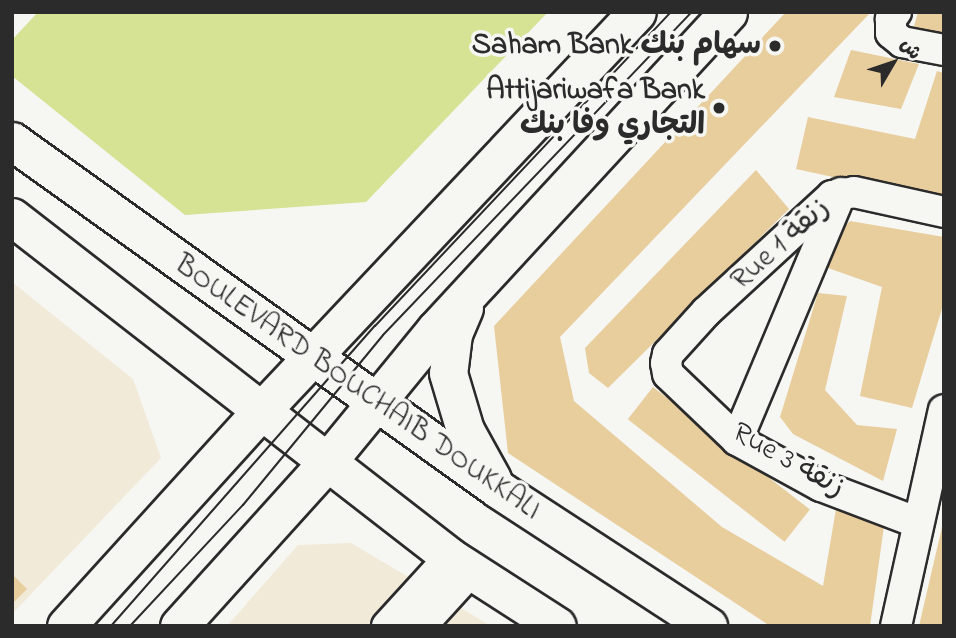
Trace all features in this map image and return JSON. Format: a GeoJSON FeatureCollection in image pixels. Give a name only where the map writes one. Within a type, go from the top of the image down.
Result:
{"type":"FeatureCollection","features":[{"type":"Feature","properties":{"kind":"main road"},"geometry":{"type":"LineString","coordinates":[[66,626],[263,409],[637,12]]}},
{"type":"Feature","properties":{"kind":"main road"},"geometry":{"type":"LineString","coordinates":[[179,626],[327,462],[474,287],[728,12]]}},
{"type":"Feature","properties":{"kind":"main road","name":"BOULEVARD BOUCHAIB DOUKKALI"},"geometry":{"type":"LineString","coordinates":[[12,141],[185,269],[313,356],[498,489],[708,626]]}},
{"type":"Feature","properties":{"kind":"main road"},"geometry":{"type":"LineString","coordinates":[[12,217],[460,564],[556,626]]}},
{"type":"Feature","properties":{"kind":"main road"},"geometry":{"type":"LineString","coordinates":[[474,287],[453,334],[448,373],[464,430],[498,489]]}},
{"type":"Feature","properties":{"kind":"street"},"geometry":{"type":"LineString","coordinates":[[896,12],[891,19],[891,33],[902,42],[944,51]]}},
{"type":"Feature","properties":{"kind":"street"},"geometry":{"type":"LineString","coordinates":[[737,440],[841,192]]}},
{"type":"Feature","properties":{"kind":"street","name":"Rue 1 زنقة"},"geometry":{"type":"LineString","coordinates":[[677,343],[825,202],[841,192],[944,212]]}},
{"type":"Feature","properties":{"kind":"street","name":"Rue 3 زنقة"},"geometry":{"type":"LineString","coordinates":[[677,343],[668,354],[668,374],[737,440],[821,486],[916,522]]}},
{"type":"Feature","properties":{"kind":"street"},"geometry":{"type":"LineString","coordinates":[[896,626],[916,522],[944,410]]}},
{"type":"Feature","properties":{"kind":"street"},"geometry":{"type":"LineString","coordinates":[[387,626],[460,564]]}},
{"type":"Feature","properties":{"kind":"street"},"geometry":{"type":"LineString","coordinates":[[421,626],[460,564]]}},
{"type":"Feature","properties":{"kind":"shaded area"},"geometry":{"type":"Polygon","coordinates":[[[12,282],[133,379],[161,458],[12,614],[12,282]]]}},
{"type":"Feature","properties":{"kind":"shaded area"},"geometry":{"type":"Polygon","coordinates":[[[351,543],[491,626],[227,626],[298,545],[351,543]]]}},
{"type":"Feature","properties":{"kind":"green space"},"geometry":{"type":"Polygon","coordinates":[[[38,12],[548,12],[366,202],[185,215],[12,76],[12,40],[38,12]]]}},
{"type":"Feature","properties":{"kind":"building"},"geometry":{"type":"Polygon","coordinates":[[[786,12],[871,12],[560,337],[574,401],[722,527],[823,586],[836,509],[885,519],[870,626],[770,626],[508,453],[494,326],[786,12]]]}},
{"type":"Feature","properties":{"kind":"building"},"geometry":{"type":"Polygon","coordinates":[[[918,12],[944,12],[944,40],[911,37],[918,12]]]}},
{"type":"Feature","properties":{"kind":"building"},"geometry":{"type":"Polygon","coordinates":[[[851,50],[919,64],[901,109],[834,97],[851,50]]]}},
{"type":"Feature","properties":{"kind":"building"},"geometry":{"type":"Polygon","coordinates":[[[937,71],[944,73],[944,201],[796,169],[808,117],[915,139],[937,71]]]}},
{"type":"Feature","properties":{"kind":"building"},"geometry":{"type":"Polygon","coordinates":[[[756,170],[789,209],[608,388],[589,373],[585,348],[756,170]]]}},
{"type":"Feature","properties":{"kind":"building"},"geometry":{"type":"Polygon","coordinates":[[[850,221],[944,237],[944,302],[912,408],[860,396],[882,287],[828,268],[835,236],[850,221]]]}},
{"type":"Feature","properties":{"kind":"building"},"geometry":{"type":"Polygon","coordinates":[[[818,293],[847,296],[825,390],[857,425],[897,429],[883,481],[793,434],[780,417],[818,293]]]}},
{"type":"Feature","properties":{"kind":"building"},"geometry":{"type":"Polygon","coordinates":[[[653,387],[810,510],[785,542],[628,419],[653,387]]]}},
{"type":"Feature","properties":{"kind":"building"},"geometry":{"type":"Polygon","coordinates":[[[943,523],[944,626],[919,626],[943,523]]]}},
{"type":"Feature","properties":{"kind":"building"},"geometry":{"type":"Polygon","coordinates":[[[12,574],[27,589],[12,604],[12,574]]]}},
{"type":"Feature","properties":{"kind":"tram line"},"geometry":{"type":"LineString","coordinates":[[111,626],[375,326],[671,12]]}},
{"type":"Feature","properties":{"kind":"tram line"},"geometry":{"type":"LineString","coordinates":[[130,626],[243,505],[383,335],[692,12]]}},
{"type":"Feature","properties":{"kind":"place","name":"Saham Bank سهام بنك"},"geometry":{"type":"Point","coordinates":[775,46]}},
{"type":"Feature","properties":{"kind":"place","name":"Attijariwafa Bank التجاري وفا بنك"},"geometry":{"type":"Point","coordinates":[719,108]}}]}
